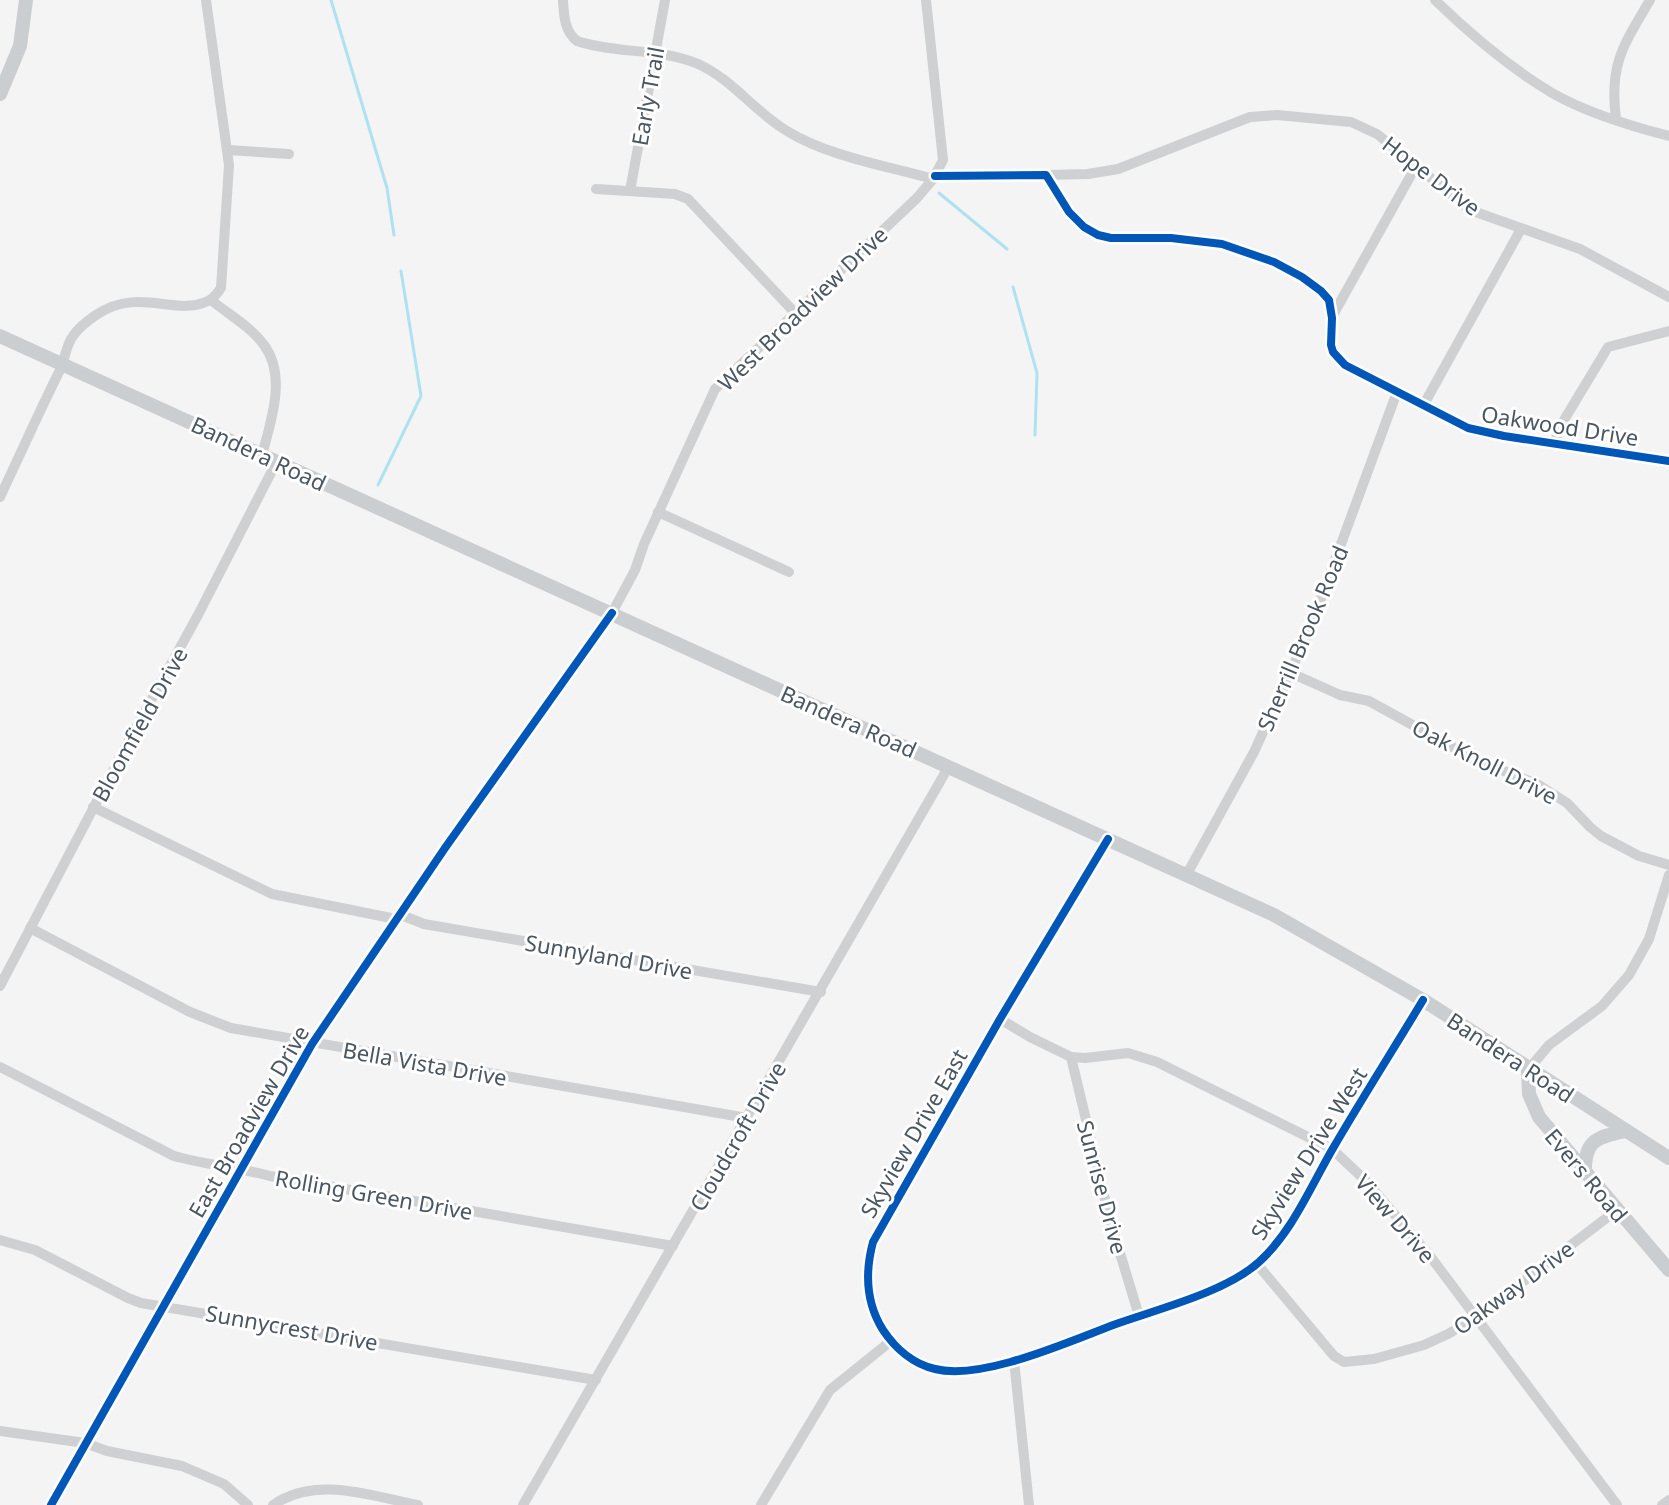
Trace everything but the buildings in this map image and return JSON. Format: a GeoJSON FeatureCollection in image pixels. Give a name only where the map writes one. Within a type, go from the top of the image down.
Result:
{"type":"FeatureCollection","features":[{"type":"Feature","properties":{"kind":"main road"},"geometry":{"type":"LineString","coordinates":[[0,94],[20,46],[26,0]]}},
{"type":"Feature","properties":{"kind":"main road","name":"Bandera Road"},"geometry":{"type":"LineString","coordinates":[[0,336],[1187,874],[1304,931],[1423,1000],[1669,1158]]}},
{"type":"Feature","properties":{"kind":"main road","name":"Evers Road"},"geometry":{"type":"LineString","coordinates":[[1528,1070],[1527,1087],[1532,1106],[1547,1129],[1669,1270]]}},
{"type":"Feature","properties":{"kind":"main road"},"geometry":{"type":"LineString","coordinates":[[1585,1173],[1588,1147],[1607,1135],[1626,1131]]}},
{"type":"Feature","properties":{"kind":"street"},"geometry":{"type":"LineString","coordinates":[[0,497],[63,364],[71,338],[78,329],[110,307],[137,301],[188,305],[211,300],[221,288],[228,150],[206,0]]}},
{"type":"Feature","properties":{"kind":"street"},"geometry":{"type":"LineString","coordinates":[[563,0],[565,23],[577,41],[685,59],[704,66],[777,125],[802,139],[934,178],[1046,175]]}},
{"type":"Feature","properties":{"kind":"street","name":"Early Trail"},"geometry":{"type":"LineString","coordinates":[[630,191],[665,0]]}},
{"type":"Feature","properties":{"kind":"street"},"geometry":{"type":"LineString","coordinates":[[926,0],[943,151],[943,160],[934,178]]}},
{"type":"Feature","properties":{"kind":"street"},"geometry":{"type":"LineString","coordinates":[[1435,0],[1460,24],[1544,87],[1580,106],[1669,136]]}},
{"type":"Feature","properties":{"kind":"street"},"geometry":{"type":"LineString","coordinates":[[1616,119],[1613,89],[1616,64],[1626,40],[1650,0]]}},
{"type":"Feature","properties":{"kind":"street","name":"Hope Drive"},"geometry":{"type":"LineString","coordinates":[[1046,175],[1088,174],[1118,169],[1239,119],[1262,115],[1362,126],[1377,134],[1470,210],[1580,249],[1669,297]]}},
{"type":"Feature","properties":{"kind":"street"},"geometry":{"type":"LineString","coordinates":[[228,150],[289,154]]}},
{"type":"Feature","properties":{"kind":"street"},"geometry":{"type":"LineString","coordinates":[[1332,318],[1416,166]]}},
{"type":"Feature","properties":{"kind":"street","name":"Oakwood Drive"},"geometry":{"type":"LineString","coordinates":[[1046,175],[1069,212],[1084,227],[1098,235],[1126,239],[1201,240],[1250,252],[1302,277],[1329,300],[1332,318],[1329,337],[1333,352],[1345,365],[1423,406],[1480,431],[1669,461]]}},
{"type":"Feature","properties":{"kind":"street","name":"West Broadview Drive"},"geometry":{"type":"LineString","coordinates":[[612,613],[635,570],[658,512],[715,389],[907,208],[934,178]]}},
{"type":"Feature","properties":{"kind":"street"},"geometry":{"type":"LineString","coordinates":[[596,189],[675,194],[688,199],[796,314]]}},
{"type":"Feature","properties":{"kind":"street"},"geometry":{"type":"LineString","coordinates":[[1423,406],[1521,229]]}},
{"type":"Feature","properties":{"kind":"street"},"geometry":{"type":"LineString","coordinates":[[211,300],[262,342],[272,360],[275,400],[262,455]]}},
{"type":"Feature","properties":{"kind":"street"},"geometry":{"type":"LineString","coordinates":[[1554,444],[1561,425],[1608,347],[1669,331]]}},
{"type":"Feature","properties":{"kind":"street","name":"Sherrill Brook Road"},"geometry":{"type":"LineString","coordinates":[[1187,874],[1254,752],[1291,673],[1321,602],[1397,392]]}},
{"type":"Feature","properties":{"kind":"street","name":"Bloomfield Drive"},"geometry":{"type":"LineString","coordinates":[[0,986],[277,461]]}},
{"type":"Feature","properties":{"kind":"street"},"geometry":{"type":"LineString","coordinates":[[658,512],[789,572]]}},
{"type":"Feature","properties":{"kind":"street","name":"East Broadview Drive"},"geometry":{"type":"LineString","coordinates":[[51,1505],[312,1044],[397,916],[612,613]]}},
{"type":"Feature","properties":{"kind":"street","name":"Oak Knoll Drive"},"geometry":{"type":"LineString","coordinates":[[1291,673],[1340,695],[1369,701],[1476,760],[1537,784],[1567,803],[1601,836],[1639,856],[1669,865]]}},
{"type":"Feature","properties":{"kind":"street","name":"Cloudcroft Drive"},"geometry":{"type":"LineString","coordinates":[[523,1505],[949,766]]}},
{"type":"Feature","properties":{"kind":"street","name":"Sunnyland Drive"},"geometry":{"type":"LineString","coordinates":[[93,807],[272,894],[397,916],[435,926],[821,992]]}},
{"type":"Feature","properties":{"kind":"street","name":"Skyview Drive East"},"geometry":{"type":"LineString","coordinates":[[1014,1360],[964,1371],[946,1371],[933,1369],[913,1359],[891,1341],[879,1324],[871,1304],[868,1267],[877,1231],[1108,839]]}},
{"type":"Feature","properties":{"kind":"street"},"geometry":{"type":"LineString","coordinates":[[1528,1070],[1549,1045],[1602,1006],[1629,975],[1649,939],[1669,875]]}},
{"type":"Feature","properties":{"kind":"street","name":"Bella Vista Drive"},"geometry":{"type":"LineString","coordinates":[[30,928],[190,1012],[241,1030],[747,1118]]}},
{"type":"Feature","properties":{"kind":"street","name":"Skyview Drive West"},"geometry":{"type":"LineString","coordinates":[[1014,1360],[1215,1288],[1257,1264],[1270,1252],[1293,1217],[1423,1000]]}},
{"type":"Feature","properties":{"kind":"street"},"geometry":{"type":"LineString","coordinates":[[1000,1019],[1071,1057]]}},
{"type":"Feature","properties":{"kind":"street","name":"View Drive"},"geometry":{"type":"LineString","coordinates":[[1071,1057],[1117,1053],[1143,1056],[1332,1149],[1366,1181],[1413,1234],[1617,1505]]}},
{"type":"Feature","properties":{"kind":"street","name":"Sunrise Drive"},"geometry":{"type":"LineString","coordinates":[[1071,1057],[1110,1220],[1139,1316]]}},
{"type":"Feature","properties":{"kind":"street","name":"Rolling Green Drive"},"geometry":{"type":"LineString","coordinates":[[0,1067],[158,1150],[205,1165],[243,1168],[270,1176],[673,1246]]}},
{"type":"Feature","properties":{"kind":"street","name":"Oakway Drive"},"geometry":{"type":"LineString","coordinates":[[1257,1264],[1334,1356],[1344,1362],[1374,1359],[1424,1345],[1475,1318],[1617,1210]]}},
{"type":"Feature","properties":{"kind":"street","name":"Sunnycrest Drive"},"geometry":{"type":"LineString","coordinates":[[0,1240],[35,1250],[128,1298],[596,1380]]}},
{"type":"Feature","properties":{"kind":"street"},"geometry":{"type":"LineString","coordinates":[[761,1505],[824,1397],[838,1381],[891,1341]]}},
{"type":"Feature","properties":{"kind":"street"},"geometry":{"type":"LineString","coordinates":[[1014,1360],[1029,1505]]}},
{"type":"Feature","properties":{"kind":"street"},"geometry":{"type":"LineString","coordinates":[[0,1431],[85,1443],[107,1451],[182,1466],[224,1484],[248,1505]]}},
{"type":"Feature","properties":{"kind":"street"},"geometry":{"type":"LineString","coordinates":[[273,1505],[297,1492],[322,1489],[418,1505]]}},
{"type":"Feature","properties":{"kind":"street"},"geometry":{"type":"LineString","coordinates":[[1662,1505],[1669,1500]]}},
{"type":"Feature","properties":{"kind":"waterway"},"geometry":{"type":"LineString","coordinates":[[331,0],[387,188],[394,235]]}},
{"type":"Feature","properties":{"kind":"waterway"},"geometry":{"type":"LineString","coordinates":[[939,193],[1007,249]]}},
{"type":"Feature","properties":{"kind":"waterway"},"geometry":{"type":"LineString","coordinates":[[378,485],[421,396],[401,271]]}},
{"type":"Feature","properties":{"kind":"waterway"},"geometry":{"type":"LineString","coordinates":[[1013,287],[1037,373],[1035,435]]}},
{"type":"Feature","properties":{"kind":"cycle path"},"geometry":{"type":"LineString","coordinates":[[935,176],[1046,175],[1069,212],[1084,227],[1098,235],[1222,244],[1274,262],[1302,277],[1329,300],[1331,345],[1345,365],[1468,428],[1669,461]]}},
{"type":"Feature","properties":{"kind":"cycle path"},"geometry":{"type":"LineString","coordinates":[[51,1505],[312,1044],[445,848],[612,613]]}},
{"type":"Feature","properties":{"kind":"cycle path"},"geometry":{"type":"LineString","coordinates":[[1108,839],[1000,1019],[873,1242],[868,1276],[870,1298],[877,1320],[893,1343],[919,1363],[954,1371],[1001,1365],[1191,1299],[1245,1273],[1271,1250],[1291,1223],[1423,1000]]}}]}
